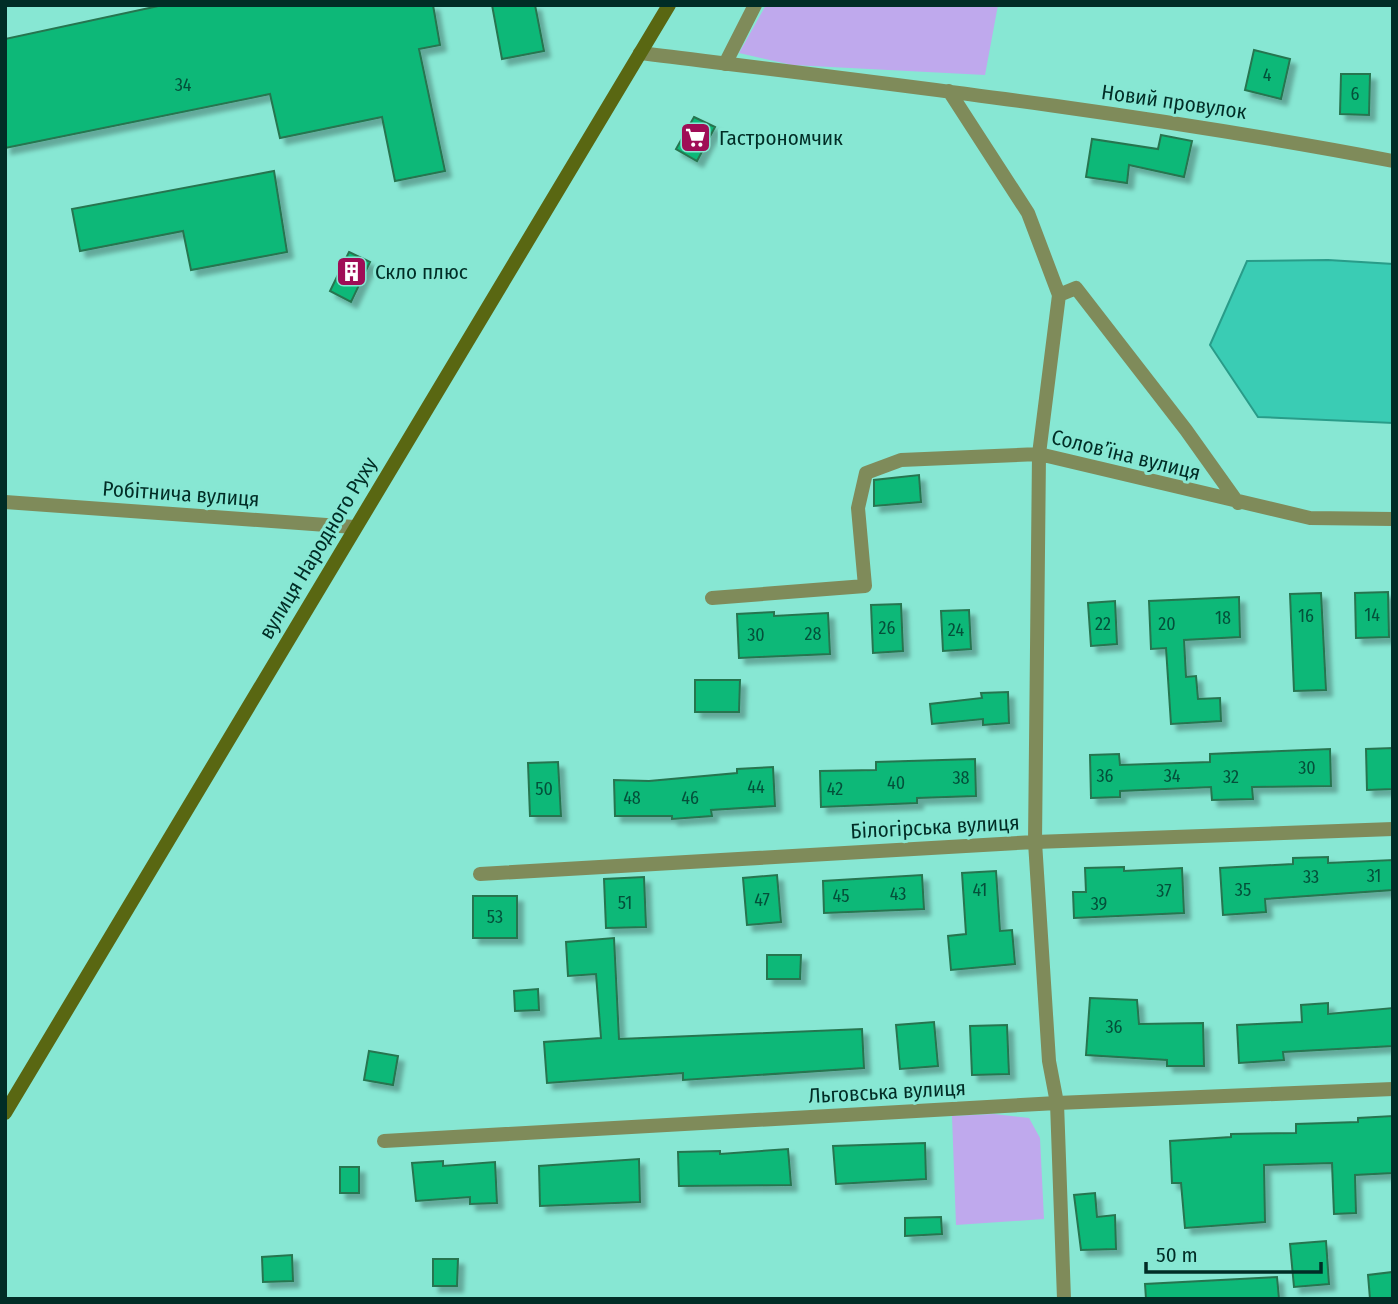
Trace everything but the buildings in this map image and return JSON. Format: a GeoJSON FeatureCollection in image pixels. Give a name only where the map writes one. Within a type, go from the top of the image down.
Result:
{"type":"FeatureCollection","features":[{"type":"Feature","properties":{"kind":"main road","name":"вулиця Народного Руху"},"geometry":{"type":"LineString","coordinates":[[5,1113],[668,5]]}},
{"type":"Feature","properties":{"kind":"street"},"geometry":{"type":"LineString","coordinates":[[725,64],[755,5]]}},
{"type":"Feature","properties":{"kind":"street","name":"Новий провулок"},"geometry":{"type":"LineString","coordinates":[[639,54],[949,91],[1251,134],[1393,160]]}},
{"type":"Feature","properties":{"kind":"street"},"geometry":{"type":"LineString","coordinates":[[949,91],[1028,213],[1059,295],[1039,454],[1035,842],[1049,1061],[1057,1103],[1063,1299]]}},
{"type":"Feature","properties":{"kind":"street"},"geometry":{"type":"LineString","coordinates":[[1059,295],[1076,288],[1186,430],[1238,503]]}},
{"type":"Feature","properties":{"kind":"street","name":"Соловʼїна вулиця"},"geometry":{"type":"LineString","coordinates":[[712,598],[865,586],[858,508],[866,473],[901,460],[1039,454],[1310,518],[1393,519]]}},
{"type":"Feature","properties":{"kind":"street","name":"Робітнича вулиця"},"geometry":{"type":"LineString","coordinates":[[5,502],[355,527]]}},
{"type":"Feature","properties":{"kind":"street","name":"Білогірська вулиця"},"geometry":{"type":"LineString","coordinates":[[480,874],[1035,842],[1393,829]]}},
{"type":"Feature","properties":{"kind":"street","name":"Льговська вулиця"},"geometry":{"type":"LineString","coordinates":[[384,1141],[1057,1103],[1393,1089]]}},
{"type":"Feature","properties":{"kind":"shaded area"},"geometry":{"type":"Polygon","coordinates":[[[766,5],[998,5],[985,75],[792,65],[739,53],[766,5]]]}},
{"type":"Feature","properties":{"kind":"shaded area"},"geometry":{"type":"Polygon","coordinates":[[[1328,260],[1393,264],[1393,423],[1258,417],[1210,345],[1247,261],[1328,260]]]}},
{"type":"Feature","properties":{"kind":"shaded area"},"geometry":{"type":"Polygon","coordinates":[[[994,1114],[1029,1118],[1040,1138],[1044,1219],[956,1225],[952,1116],[994,1114]]]}},
{"type":"Feature","properties":{"kind":"place","name":"Гастрономчик"},"geometry":{"type":"Point","coordinates":[696,138]}},
{"type":"Feature","properties":{"kind":"place","name":"Скло плюс"},"geometry":{"type":"Point","coordinates":[352,272]}}]}
